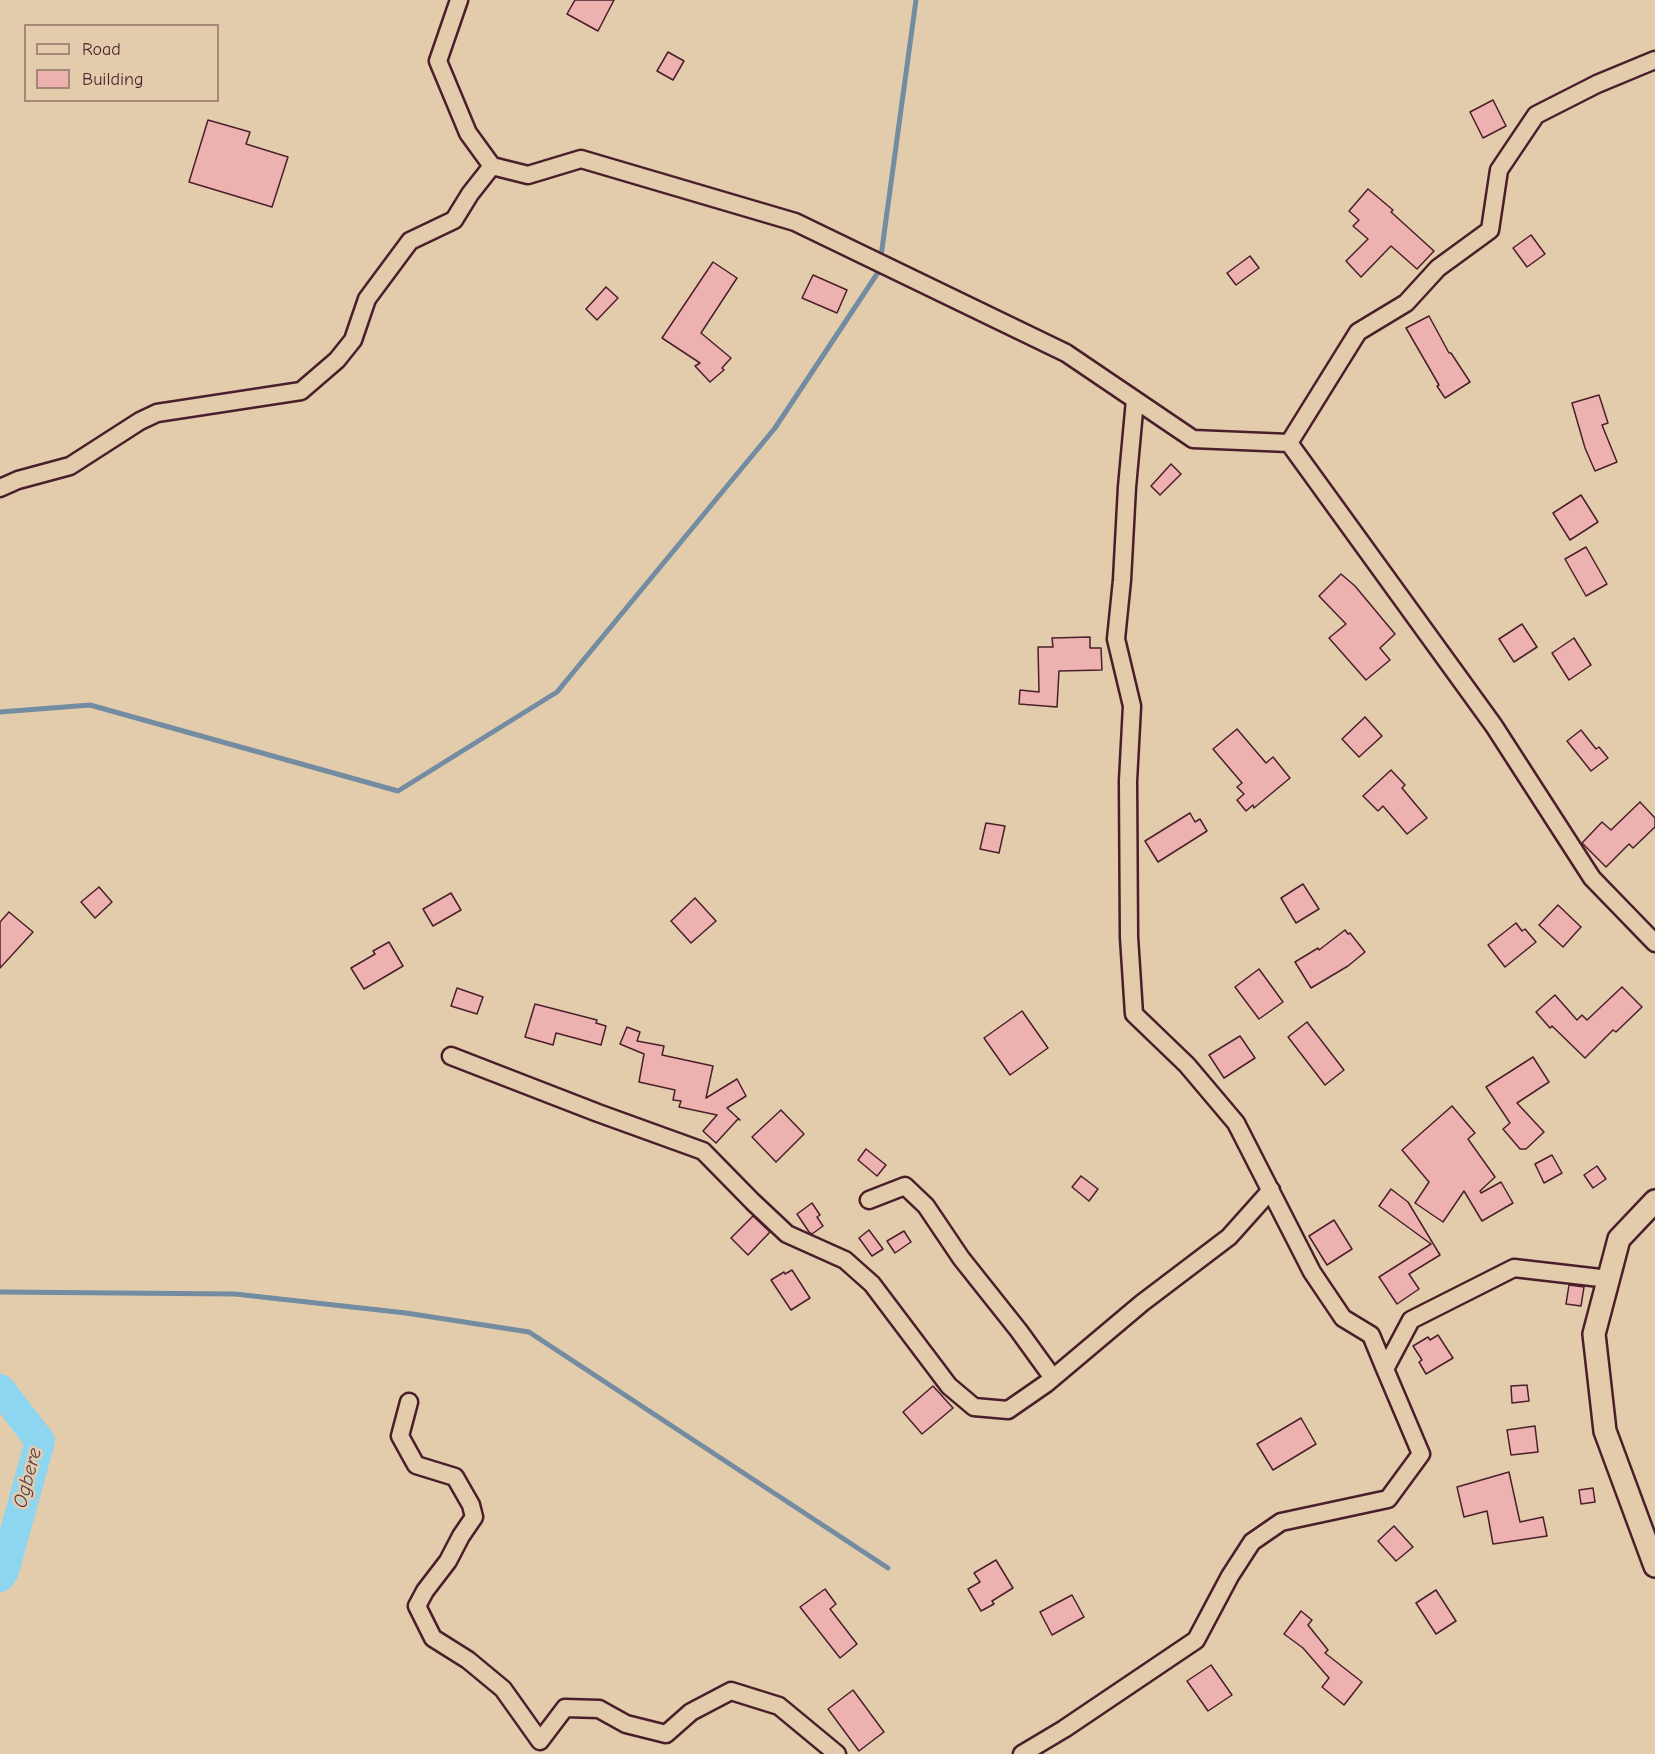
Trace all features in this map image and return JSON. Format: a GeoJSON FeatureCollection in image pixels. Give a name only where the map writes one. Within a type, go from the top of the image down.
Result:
{"type":"FeatureCollection","features":[{"type":"Feature","properties":{"kind":"street"},"geometry":{"type":"LineString","coordinates":[[459,0],[438,61],[468,133],[492,166],[528,175],[581,159],[795,222],[1066,353],[1193,440],[1289,443]]}},
{"type":"Feature","properties":{"kind":"street"},"geometry":{"type":"LineString","coordinates":[[1289,443],[1359,332],[1406,303],[1438,268],[1490,230],[1499,170],[1536,115],[1597,84],[1655,60]]}},
{"type":"Feature","properties":{"kind":"street"},"geometry":{"type":"LineString","coordinates":[[0,488],[18,480],[70,466],[140,421],[157,413],[301,391],[337,360],[353,340],[367,299],[410,241],[454,220],[470,194],[492,166]]}},
{"type":"Feature","properties":{"kind":"street"},"geometry":{"type":"LineString","coordinates":[[1022,1754],[1064,1729],[1196,1640],[1230,1576],[1252,1542],[1281,1522],[1388,1499],[1421,1454],[1371,1335],[1343,1318],[1312,1272],[1236,1123],[1187,1065],[1134,1014],[1129,937],[1128,781],[1132,706],[1116,639],[1135,400]]}},
{"type":"Feature","properties":{"kind":"street"},"geometry":{"type":"LineString","coordinates":[[1289,443],[1494,726],[1592,878],[1655,943]]}},
{"type":"Feature","properties":{"kind":"street"},"geometry":{"type":"LineString","coordinates":[[451,1056],[703,1151],[787,1234],[845,1260],[872,1284],[949,1386],[974,1407],[1008,1410],[1053,1378],[1142,1303],[1228,1237],[1271,1190]]}},
{"type":"Feature","properties":{"kind":"street"},"geometry":{"type":"LineString","coordinates":[[869,1200],[905,1186],[926,1206],[961,1258],[1053,1378]]}},
{"type":"Feature","properties":{"kind":"street"},"geometry":{"type":"LineString","coordinates":[[1655,1201],[1620,1239],[1594,1334],[1605,1431],[1655,1566]]}},
{"type":"Feature","properties":{"kind":"street"},"geometry":{"type":"LineString","coordinates":[[1385,1369],[1411,1320],[1514,1268],[1609,1279]]}},
{"type":"Feature","properties":{"kind":"street"},"geometry":{"type":"LineString","coordinates":[[409,1402],[400,1437],[416,1465],[455,1477],[471,1505],[474,1517],[448,1561],[425,1591],[417,1606],[433,1638],[468,1660],[503,1689],[540,1741],[565,1708],[598,1709],[626,1724],[666,1734],[691,1712],[730,1691],[779,1706],[837,1754]]}},
{"type":"Feature","properties":{"kind":"building"},"geometry":{"type":"Polygon","coordinates":[[[575,0],[614,0],[598,31],[567,14],[575,0]]]}},
{"type":"Feature","properties":{"kind":"building"},"geometry":{"type":"Polygon","coordinates":[[[668,52],[684,61],[673,80],[657,71],[668,52]]]}},
{"type":"Feature","properties":{"kind":"building"},"geometry":{"type":"Polygon","coordinates":[[[1493,100],[1506,126],[1483,138],[1470,112],[1493,100]]]}},
{"type":"Feature","properties":{"kind":"building"},"geometry":{"type":"Polygon","coordinates":[[[208,120],[250,132],[246,144],[288,157],[272,207],[189,182],[208,120]]]}},
{"type":"Feature","properties":{"kind":"building"},"geometry":{"type":"Polygon","coordinates":[[[1368,189],[1393,210],[1391,212],[1434,251],[1417,269],[1391,246],[1361,277],[1346,261],[1368,239],[1353,226],[1359,220],[1349,211],[1368,189]]]}},
{"type":"Feature","properties":{"kind":"building"},"geometry":{"type":"Polygon","coordinates":[[[1531,235],[1545,254],[1527,267],[1513,248],[1531,235]]]}},
{"type":"Feature","properties":{"kind":"building"},"geometry":{"type":"Polygon","coordinates":[[[1250,256],[1259,268],[1236,285],[1227,273],[1250,256]]]}},
{"type":"Feature","properties":{"kind":"building"},"geometry":{"type":"Polygon","coordinates":[[[713,262],[737,278],[701,333],[731,358],[722,368],[724,370],[710,382],[695,366],[700,363],[662,338],[713,262]]]}},
{"type":"Feature","properties":{"kind":"building"},"geometry":{"type":"Polygon","coordinates":[[[813,275],[847,290],[837,313],[802,298],[813,275]]]}},
{"type":"Feature","properties":{"kind":"building"},"geometry":{"type":"Polygon","coordinates":[[[606,287],[618,298],[597,320],[586,309],[606,287]]]}},
{"type":"Feature","properties":{"kind":"building"},"geometry":{"type":"Polygon","coordinates":[[[1429,316],[1449,353],[1470,382],[1445,398],[1406,328],[1429,316]]]}},
{"type":"Feature","properties":{"kind":"building"},"geometry":{"type":"Polygon","coordinates":[[[1599,395],[1608,423],[1602,425],[1617,462],[1595,471],[1585,448],[1572,403],[1599,395]]]}},
{"type":"Feature","properties":{"kind":"building"},"geometry":{"type":"Polygon","coordinates":[[[1171,464],[1181,474],[1160,495],[1151,486],[1171,464]]]}},
{"type":"Feature","properties":{"kind":"building"},"geometry":{"type":"Polygon","coordinates":[[[1581,495],[1598,522],[1570,540],[1553,513],[1581,495]]]}},
{"type":"Feature","properties":{"kind":"building"},"geometry":{"type":"Polygon","coordinates":[[[1586,547],[1607,584],[1586,596],[1565,559],[1586,547]]]}},
{"type":"Feature","properties":{"kind":"building"},"geometry":{"type":"Polygon","coordinates":[[[1341,574],[1355,586],[1395,634],[1380,648],[1390,660],[1366,680],[1329,638],[1346,624],[1319,596],[1341,574]]]}},
{"type":"Feature","properties":{"kind":"building"},"geometry":{"type":"Polygon","coordinates":[[[1522,624],[1537,647],[1514,662],[1499,639],[1522,624]]]}},
{"type":"Feature","properties":{"kind":"building"},"geometry":{"type":"Polygon","coordinates":[[[1090,637],[1090,648],[1101,648],[1102,670],[1059,671],[1057,707],[1019,704],[1020,690],[1039,692],[1038,647],[1053,647],[1052,638],[1090,637]]]}},
{"type":"Feature","properties":{"kind":"building"},"geometry":{"type":"Polygon","coordinates":[[[1574,638],[1591,665],[1569,680],[1552,653],[1574,638]]]}},
{"type":"Feature","properties":{"kind":"building"},"geometry":{"type":"Polygon","coordinates":[[[1365,717],[1382,736],[1359,757],[1342,739],[1365,717]]]}},
{"type":"Feature","properties":{"kind":"building"},"geometry":{"type":"Polygon","coordinates":[[[1237,729],[1266,763],[1273,757],[1290,778],[1254,808],[1253,805],[1246,811],[1237,800],[1244,794],[1237,787],[1242,783],[1213,749],[1237,729]]]}},
{"type":"Feature","properties":{"kind":"building"},"geometry":{"type":"Polygon","coordinates":[[[1581,730],[1596,749],[1599,747],[1608,758],[1591,771],[1567,741],[1581,730]]]}},
{"type":"Feature","properties":{"kind":"building"},"geometry":{"type":"Polygon","coordinates":[[[1391,770],[1405,785],[1402,788],[1427,818],[1407,834],[1383,806],[1378,811],[1363,796],[1391,770]]]}},
{"type":"Feature","properties":{"kind":"building"},"geometry":{"type":"Polygon","coordinates":[[[1640,802],[1655,818],[1655,827],[1633,848],[1629,844],[1606,867],[1582,843],[1602,822],[1611,830],[1640,802]]]}},
{"type":"Feature","properties":{"kind":"building"},"geometry":{"type":"Polygon","coordinates":[[[1190,813],[1195,822],[1200,819],[1207,831],[1158,862],[1145,841],[1190,813]]]}},
{"type":"Feature","properties":{"kind":"building"},"geometry":{"type":"Polygon","coordinates":[[[986,823],[1005,826],[999,853],[980,849],[986,823]]]}},
{"type":"Feature","properties":{"kind":"building"},"geometry":{"type":"Polygon","coordinates":[[[1303,884],[1319,909],[1296,923],[1281,898],[1303,884]]]}},
{"type":"Feature","properties":{"kind":"building"},"geometry":{"type":"Polygon","coordinates":[[[99,887],[112,902],[95,918],[81,902],[99,887]]]}},
{"type":"Feature","properties":{"kind":"building"},"geometry":{"type":"Polygon","coordinates":[[[451,893],[461,910],[433,926],[423,909],[451,893]]]}},
{"type":"Feature","properties":{"kind":"building"},"geometry":{"type":"Polygon","coordinates":[[[695,898],[716,921],[691,943],[671,921],[695,898]]]}},
{"type":"Feature","properties":{"kind":"building"},"geometry":{"type":"Polygon","coordinates":[[[1558,905],[1581,927],[1563,947],[1539,925],[1558,905]]]}},
{"type":"Feature","properties":{"kind":"building"},"geometry":{"type":"Polygon","coordinates":[[[9,912],[33,932],[0,968],[0,922],[9,912]]]}},
{"type":"Feature","properties":{"kind":"building"},"geometry":{"type":"Polygon","coordinates":[[[1516,923],[1522,931],[1525,929],[1536,942],[1505,967],[1488,945],[1516,923]]]}},
{"type":"Feature","properties":{"kind":"building"},"geometry":{"type":"Polygon","coordinates":[[[1345,930],[1365,952],[1348,966],[1311,988],[1295,962],[1318,948],[1319,950],[1345,930]]]}},
{"type":"Feature","properties":{"kind":"building"},"geometry":{"type":"Polygon","coordinates":[[[389,942],[403,966],[364,989],[351,968],[375,954],[373,951],[389,942]]]}},
{"type":"Feature","properties":{"kind":"building"},"geometry":{"type":"Polygon","coordinates":[[[1259,969],[1283,1002],[1259,1019],[1235,987],[1259,969]]]}},
{"type":"Feature","properties":{"kind":"building"},"geometry":{"type":"Polygon","coordinates":[[[1622,987],[1642,1007],[1616,1032],[1613,1030],[1585,1058],[1552,1026],[1550,1028],[1536,1012],[1555,995],[1577,1020],[1582,1015],[1587,1020],[1622,987]]]}},
{"type":"Feature","properties":{"kind":"building"},"geometry":{"type":"Polygon","coordinates":[[[457,988],[483,997],[477,1014],[451,1006],[457,988]]]}},
{"type":"Feature","properties":{"kind":"building"},"geometry":{"type":"Polygon","coordinates":[[[535,1004],[597,1020],[596,1023],[606,1026],[601,1045],[556,1033],[553,1045],[525,1037],[535,1004]]]}},
{"type":"Feature","properties":{"kind":"building"},"geometry":{"type":"Polygon","coordinates":[[[1022,1011],[1048,1048],[1010,1075],[984,1038],[1022,1011]]]}},
{"type":"Feature","properties":{"kind":"building"},"geometry":{"type":"Polygon","coordinates":[[[1307,1022],[1344,1070],[1325,1085],[1288,1037],[1307,1022]]]}},
{"type":"Feature","properties":{"kind":"building"},"geometry":{"type":"Polygon","coordinates":[[[627,1027],[640,1032],[637,1041],[664,1046],[662,1055],[713,1066],[706,1098],[737,1079],[746,1096],[727,1108],[740,1120],[738,1119],[716,1143],[703,1131],[717,1115],[679,1107],[681,1101],[673,1100],[675,1090],[639,1082],[644,1054],[620,1044],[627,1027]]]}},
{"type":"Feature","properties":{"kind":"building"},"geometry":{"type":"Polygon","coordinates":[[[1240,1036],[1255,1058],[1224,1078],[1209,1055],[1240,1036]]]}},
{"type":"Feature","properties":{"kind":"building"},"geometry":{"type":"Polygon","coordinates":[[[1533,1057],[1549,1082],[1517,1103],[1544,1132],[1526,1149],[1520,1149],[1503,1129],[1510,1123],[1486,1087],[1533,1057]]]}},
{"type":"Feature","properties":{"kind":"building"},"geometry":{"type":"Polygon","coordinates":[[[1452,1106],[1475,1133],[1468,1139],[1495,1177],[1480,1191],[1481,1193],[1501,1182],[1513,1203],[1482,1221],[1464,1191],[1443,1222],[1415,1203],[1429,1182],[1402,1150],[1452,1106]]]}},
{"type":"Feature","properties":{"kind":"building"},"geometry":{"type":"Polygon","coordinates":[[[781,1110],[804,1134],[776,1162],[752,1137],[781,1110]]]}},
{"type":"Feature","properties":{"kind":"building"},"geometry":{"type":"Polygon","coordinates":[[[866,1149],[886,1165],[877,1176],[858,1160],[866,1149]]]}},
{"type":"Feature","properties":{"kind":"building"},"geometry":{"type":"Polygon","coordinates":[[[1552,1155],[1562,1173],[1544,1183],[1535,1164],[1552,1155]]]}},
{"type":"Feature","properties":{"kind":"building"},"geometry":{"type":"Polygon","coordinates":[[[1597,1166],[1606,1179],[1593,1188],[1584,1175],[1597,1166]]]}},
{"type":"Feature","properties":{"kind":"building"},"geometry":{"type":"Polygon","coordinates":[[[1081,1176],[1098,1189],[1089,1201],[1072,1187],[1081,1176]]]}},
{"type":"Feature","properties":{"kind":"building"},"geometry":{"type":"Polygon","coordinates":[[[1391,1189],[1408,1202],[1440,1255],[1409,1274],[1419,1289],[1397,1304],[1379,1277],[1431,1244],[1379,1206],[1391,1189]]]}},
{"type":"Feature","properties":{"kind":"building"},"geometry":{"type":"Polygon","coordinates":[[[812,1203],[820,1215],[817,1217],[823,1226],[812,1234],[797,1214],[812,1203]]]}},
{"type":"Feature","properties":{"kind":"building"},"geometry":{"type":"Polygon","coordinates":[[[753,1216],[770,1232],[748,1255],[731,1238],[753,1216]]]}},
{"type":"Feature","properties":{"kind":"building"},"geometry":{"type":"Polygon","coordinates":[[[1334,1220],[1352,1249],[1327,1265],[1309,1236],[1334,1220]]]}},
{"type":"Feature","properties":{"kind":"building"},"geometry":{"type":"Polygon","coordinates":[[[869,1230],[883,1249],[872,1256],[859,1238],[869,1230]]]}},
{"type":"Feature","properties":{"kind":"building"},"geometry":{"type":"Polygon","coordinates":[[[904,1231],[911,1242],[895,1253],[887,1241],[904,1231]]]}},
{"type":"Feature","properties":{"kind":"building"},"geometry":{"type":"Polygon","coordinates":[[[792,1270],[810,1298],[791,1310],[771,1280],[792,1270]]]}},
{"type":"Feature","properties":{"kind":"building"},"geometry":{"type":"Polygon","coordinates":[[[1569,1285],[1584,1287],[1581,1306],[1566,1304],[1569,1285]]]}},
{"type":"Feature","properties":{"kind":"building"},"geometry":{"type":"Polygon","coordinates":[[[1438,1335],[1453,1358],[1426,1374],[1419,1362],[1422,1360],[1413,1346],[1428,1337],[1430,1340],[1438,1335]]]}},
{"type":"Feature","properties":{"kind":"building"},"geometry":{"type":"Polygon","coordinates":[[[1527,1385],[1529,1401],[1512,1403],[1511,1386],[1527,1385]]]}},
{"type":"Feature","properties":{"kind":"building"},"geometry":{"type":"Polygon","coordinates":[[[933,1386],[953,1408],[922,1434],[903,1412],[933,1386]]]}},
{"type":"Feature","properties":{"kind":"building"},"geometry":{"type":"Polygon","coordinates":[[[1301,1418],[1316,1444],[1273,1470],[1257,1444],[1301,1418]]]}},
{"type":"Feature","properties":{"kind":"building"},"geometry":{"type":"Polygon","coordinates":[[[1535,1426],[1538,1452],[1511,1455],[1507,1430],[1535,1426]]]}},
{"type":"Feature","properties":{"kind":"building"},"geometry":{"type":"Polygon","coordinates":[[[1509,1472],[1520,1522],[1543,1517],[1547,1536],[1493,1544],[1487,1511],[1464,1517],[1457,1487],[1509,1472]]]}},
{"type":"Feature","properties":{"kind":"building"},"geometry":{"type":"Polygon","coordinates":[[[1593,1488],[1595,1502],[1581,1504],[1579,1490],[1593,1488]]]}},
{"type":"Feature","properties":{"kind":"building"},"geometry":{"type":"Polygon","coordinates":[[[1394,1526],[1413,1547],[1396,1561],[1378,1541],[1394,1526]]]}},
{"type":"Feature","properties":{"kind":"building"},"geometry":{"type":"Polygon","coordinates":[[[996,1560],[1013,1588],[992,1601],[994,1604],[981,1611],[968,1589],[980,1582],[974,1573],[996,1560]]]}},
{"type":"Feature","properties":{"kind":"building"},"geometry":{"type":"Polygon","coordinates":[[[825,1589],[836,1604],[830,1609],[857,1644],[840,1658],[800,1607],[825,1589]]]}},
{"type":"Feature","properties":{"kind":"building"},"geometry":{"type":"Polygon","coordinates":[[[1436,1590],[1456,1621],[1436,1634],[1416,1603],[1436,1590]]]}},
{"type":"Feature","properties":{"kind":"building"},"geometry":{"type":"Polygon","coordinates":[[[1072,1595],[1084,1617],[1052,1635],[1040,1612],[1072,1595]]]}},
{"type":"Feature","properties":{"kind":"building"},"geometry":{"type":"Polygon","coordinates":[[[1301,1611],[1312,1620],[1308,1625],[1328,1650],[1325,1653],[1362,1682],[1344,1705],[1322,1687],[1329,1678],[1303,1648],[1284,1634],[1301,1611]]]}},
{"type":"Feature","properties":{"kind":"building"},"geometry":{"type":"Polygon","coordinates":[[[1211,1665],[1232,1695],[1208,1711],[1187,1681],[1211,1665]]]}},
{"type":"Feature","properties":{"kind":"building"},"geometry":{"type":"Polygon","coordinates":[[[853,1690],[884,1732],[859,1751],[828,1709],[853,1690]]]}},
{"type":"Feature","properties":{"kind":"waterway"},"geometry":{"type":"LineString","coordinates":[[0,712],[90,705],[398,791],[557,692],[775,428],[879,271],[916,0]]}},
{"type":"Feature","properties":{"kind":"waterway"},"geometry":{"type":"LineString","coordinates":[[0,1292],[235,1294],[406,1313],[529,1332],[888,1568]]}},
{"type":"Feature","properties":{"kind":"waterway","name":"Ogbere"},"geometry":{"type":"LineString","coordinates":[[0,1389],[40,1441],[4,1571],[0,1577]]}}]}
